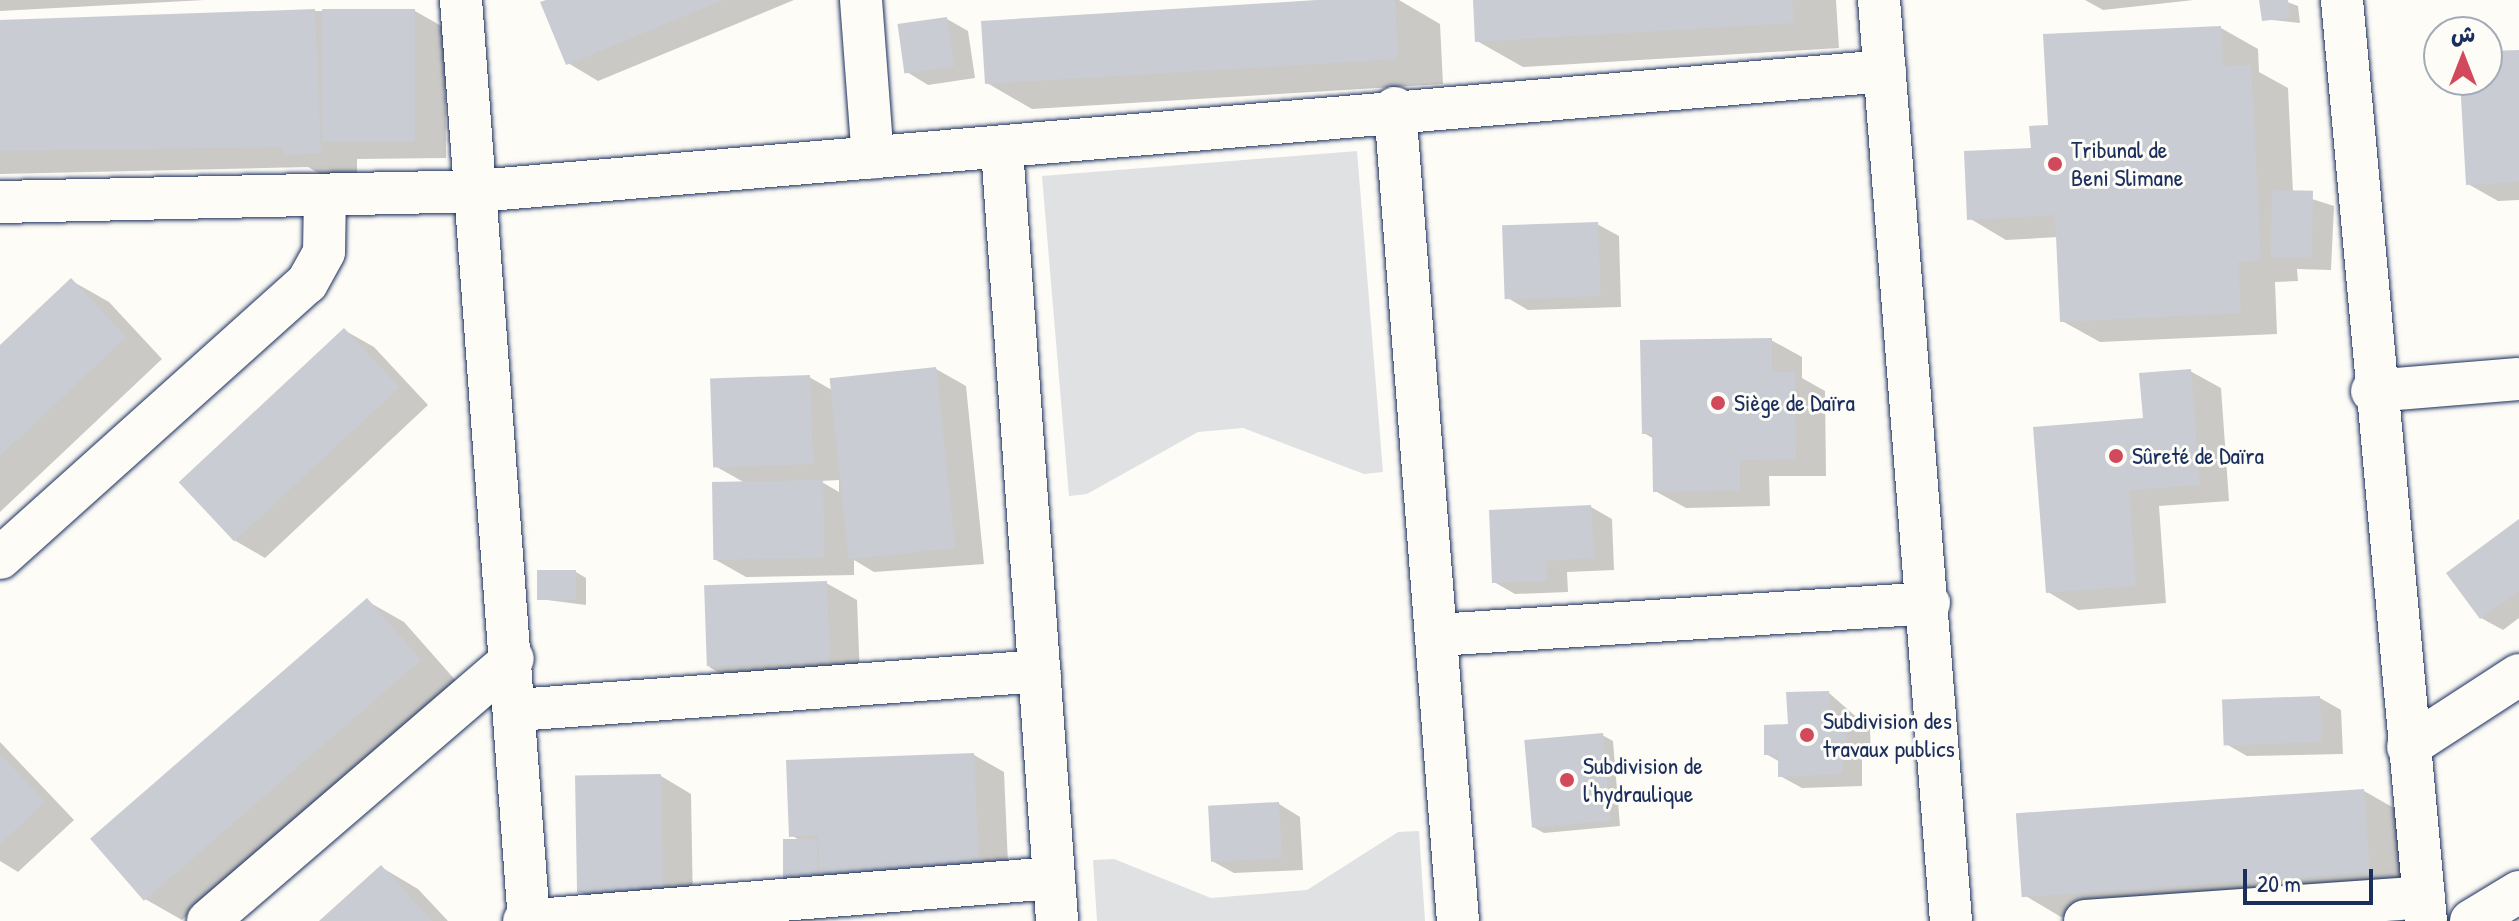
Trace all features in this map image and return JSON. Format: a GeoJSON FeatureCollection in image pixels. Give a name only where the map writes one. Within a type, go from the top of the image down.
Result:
{"type":"FeatureCollection","features":[{"type":"Feature","properties":{"kind":"street"},"geometry":{"type":"LineString","coordinates":[[461,0],[517,710],[527,920],[1053,878]]}},
{"type":"Feature","properties":{"kind":"street"},"geometry":{"type":"LineString","coordinates":[[861,0],[873,158]]}},
{"type":"Feature","properties":{"kind":"street"},"geometry":{"type":"LineString","coordinates":[[1879,0],[1929,603],[1951,921]]}},
{"type":"Feature","properties":{"kind":"street"},"geometry":{"type":"LineString","coordinates":[[2085,921],[2425,909],[2372,391],[2342,0]]}},
{"type":"Feature","properties":{"kind":"street"},"geometry":{"type":"LineString","coordinates":[[0,202],[477,191],[1002,149],[1395,108],[1885,71]]}},
{"type":"Feature","properties":{"kind":"street"},"geometry":{"type":"LineString","coordinates":[[1395,108],[1458,921]]}},
{"type":"Feature","properties":{"kind":"street"},"geometry":{"type":"LineString","coordinates":[[1002,149],[1057,921]]}},
{"type":"Feature","properties":{"kind":"street"},"geometry":{"type":"LineString","coordinates":[[0,558],[307,283],[324,252],[325,195]]}},
{"type":"Feature","properties":{"kind":"street"},"geometry":{"type":"LineString","coordinates":[[2372,391],[2519,379]]}},
{"type":"Feature","properties":{"kind":"street"},"geometry":{"type":"LineString","coordinates":[[1437,635],[1929,603]]}},
{"type":"Feature","properties":{"kind":"street"},"geometry":{"type":"LineString","coordinates":[[208,921],[513,659]]}},
{"type":"Feature","properties":{"kind":"street"},"geometry":{"type":"LineString","coordinates":[[517,710],[1040,671]]}},
{"type":"Feature","properties":{"kind":"street"},"geometry":{"type":"LineString","coordinates":[[2408,747],[2519,675]]}},
{"type":"Feature","properties":{"kind":"street"},"geometry":{"type":"LineString","coordinates":[[2471,921],[2519,892]]}},
{"type":"Feature","properties":{"kind":"shaded area"},"geometry":{"type":"Polygon","coordinates":[[[1357,151],[1383,472],[1364,474],[1243,428],[1198,432],[1087,494],[1069,496],[1042,176],[1357,151]]]}},
{"type":"Feature","properties":{"kind":"shaded area"},"geometry":{"type":"Polygon","coordinates":[[[1419,831],[1425,921],[1097,921],[1093,860],[1114,859],[1211,898],[1307,890],[1398,832],[1419,831]]]}},
{"type":"Feature","properties":{"kind":"building"},"geometry":{"type":"Polygon","coordinates":[[[723,0],[566,65],[540,2],[723,0]]]}},
{"type":"Feature","properties":{"kind":"building"},"geometry":{"type":"Polygon","coordinates":[[[1317,0],[1395,0],[1398,59],[985,84],[981,21],[1317,0]]]}},
{"type":"Feature","properties":{"kind":"building"},"geometry":{"type":"Polygon","coordinates":[[[1473,0],[1792,0],[1794,23],[1475,42],[1473,0]]]}},
{"type":"Feature","properties":{"kind":"building"},"geometry":{"type":"Polygon","coordinates":[[[2259,0],[2288,0],[2290,18],[2262,21],[2259,0]]]}},
{"type":"Feature","properties":{"kind":"building"},"geometry":{"type":"Polygon","coordinates":[[[315,9],[321,153],[283,155],[283,147],[0,151],[0,20],[315,9]]]}},
{"type":"Feature","properties":{"kind":"building"},"geometry":{"type":"Polygon","coordinates":[[[322,9],[415,9],[415,141],[322,141],[322,9]]]}},
{"type":"Feature","properties":{"kind":"building"},"geometry":{"type":"Polygon","coordinates":[[[947,17],[954,67],[904,73],[897,24],[947,17]]]}},
{"type":"Feature","properties":{"kind":"building"},"geometry":{"type":"Polygon","coordinates":[[[2221,26],[2223,66],[2251,65],[2261,260],[2238,262],[2241,313],[2060,322],[2055,215],[1967,220],[1964,151],[2031,148],[2029,126],[2048,125],[2043,34],[2221,26]]]}},
{"type":"Feature","properties":{"kind":"building"},"geometry":{"type":"Polygon","coordinates":[[[2503,50],[2519,50],[2519,182],[2466,185],[2461,96],[2503,96],[2503,50]]]}},
{"type":"Feature","properties":{"kind":"building"},"geometry":{"type":"Polygon","coordinates":[[[2272,190],[2313,191],[2312,258],[2271,257],[2272,190]]]}},
{"type":"Feature","properties":{"kind":"building"},"geometry":{"type":"Polygon","coordinates":[[[1598,222],[1601,296],[1505,299],[1502,225],[1598,222]]]}},
{"type":"Feature","properties":{"kind":"building"},"geometry":{"type":"Polygon","coordinates":[[[71,278],[126,337],[0,456],[0,345],[71,278]]]}},
{"type":"Feature","properties":{"kind":"building"},"geometry":{"type":"Polygon","coordinates":[[[344,328],[399,387],[234,541],[179,482],[344,328]]]}},
{"type":"Feature","properties":{"kind":"building","name":"Siège de Daïra"},"geometry":{"type":"Polygon","coordinates":[[[1772,338],[1772,372],[1795,372],[1796,459],[1740,460],[1740,490],[1653,492],[1652,434],[1642,434],[1640,340],[1772,338]]]}},
{"type":"Feature","properties":{"kind":"building"},"geometry":{"type":"Polygon","coordinates":[[[936,367],[955,548],[849,559],[830,378],[936,367]]]}},
{"type":"Feature","properties":{"kind":"building","name":"Sûreté de Daïra"},"geometry":{"type":"Polygon","coordinates":[[[2191,369],[2200,485],[2129,490],[2136,586],[2046,593],[2033,427],[2143,418],[2139,373],[2191,369]]]}},
{"type":"Feature","properties":{"kind":"building"},"geometry":{"type":"Polygon","coordinates":[[[810,375],[813,464],[713,467],[710,378],[810,375]]]}},
{"type":"Feature","properties":{"kind":"building"},"geometry":{"type":"Polygon","coordinates":[[[823,480],[824,558],[713,560],[712,482],[823,480]]]}},
{"type":"Feature","properties":{"kind":"building"},"geometry":{"type":"Polygon","coordinates":[[[1591,505],[1594,558],[1546,561],[1547,581],[1492,583],[1489,510],[1591,505]]]}},
{"type":"Feature","properties":{"kind":"building"},"geometry":{"type":"Polygon","coordinates":[[[2519,519],[2519,591],[2480,619],[2446,573],[2519,519]]]}},
{"type":"Feature","properties":{"kind":"building"},"geometry":{"type":"Polygon","coordinates":[[[537,570],[576,570],[576,600],[537,600],[537,570]]]}},
{"type":"Feature","properties":{"kind":"building"},"geometry":{"type":"Polygon","coordinates":[[[827,581],[830,662],[707,666],[704,585],[827,581]]]}},
{"type":"Feature","properties":{"kind":"building"},"geometry":{"type":"Polygon","coordinates":[[[367,598],[421,660],[144,901],[90,839],[367,598]]]}},
{"type":"Feature","properties":{"kind":"building","name":"Subdivision des travaux publics"},"geometry":{"type":"Polygon","coordinates":[[[1829,691],[1831,716],[1849,715],[1842,774],[1778,777],[1778,755],[1764,755],[1764,725],[1788,724],[1786,692],[1829,691]]]}},
{"type":"Feature","properties":{"kind":"building"},"geometry":{"type":"Polygon","coordinates":[[[2320,696],[2322,742],[2224,745],[2222,699],[2320,696]]]}},
{"type":"Feature","properties":{"kind":"building","name":"Subdivision de l'hydraulique"},"geometry":{"type":"Polygon","coordinates":[[[1603,733],[1611,821],[1532,828],[1524,740],[1603,733]]]}},
{"type":"Feature","properties":{"kind":"building"},"geometry":{"type":"Polygon","coordinates":[[[974,753],[979,871],[820,878],[818,835],[789,837],[786,760],[974,753]]]}},
{"type":"Feature","properties":{"kind":"building"},"geometry":{"type":"Polygon","coordinates":[[[0,754],[45,802],[0,844],[0,754]]]}},
{"type":"Feature","properties":{"kind":"building"},"geometry":{"type":"Polygon","coordinates":[[[661,774],[663,891],[577,892],[575,776],[661,774]]]}},
{"type":"Feature","properties":{"kind":"building"},"geometry":{"type":"Polygon","coordinates":[[[2364,789],[2370,873],[2022,897],[2016,813],[2364,789]]]}},
{"type":"Feature","properties":{"kind":"building"},"geometry":{"type":"Polygon","coordinates":[[[1279,802],[1282,858],[1211,862],[1208,806],[1279,802]]]}},
{"type":"Feature","properties":{"kind":"building"},"geometry":{"type":"Polygon","coordinates":[[[783,839],[817,839],[817,884],[783,884],[783,839]]]}},
{"type":"Feature","properties":{"kind":"building"},"geometry":{"type":"Polygon","coordinates":[[[381,865],[432,921],[319,921],[381,865]]]}},
{"type":"Feature","properties":{"kind":"place","name":"Tribunal de Beni Slimane"},"geometry":{"type":"Point","coordinates":[2055,164]}},
{"type":"Feature","properties":{"kind":"place","name":"Siège de Daïra"},"geometry":{"type":"Point","coordinates":[1718,403]}},
{"type":"Feature","properties":{"kind":"place","name":"Sûreté de Daïra"},"geometry":{"type":"Point","coordinates":[2116,456]}},
{"type":"Feature","properties":{"kind":"place","name":"Subdivision des travaux publics"},"geometry":{"type":"Point","coordinates":[1807,735]}},
{"type":"Feature","properties":{"kind":"place","name":"Subdivision de l'hydraulique"},"geometry":{"type":"Point","coordinates":[1567,780]}}]}
